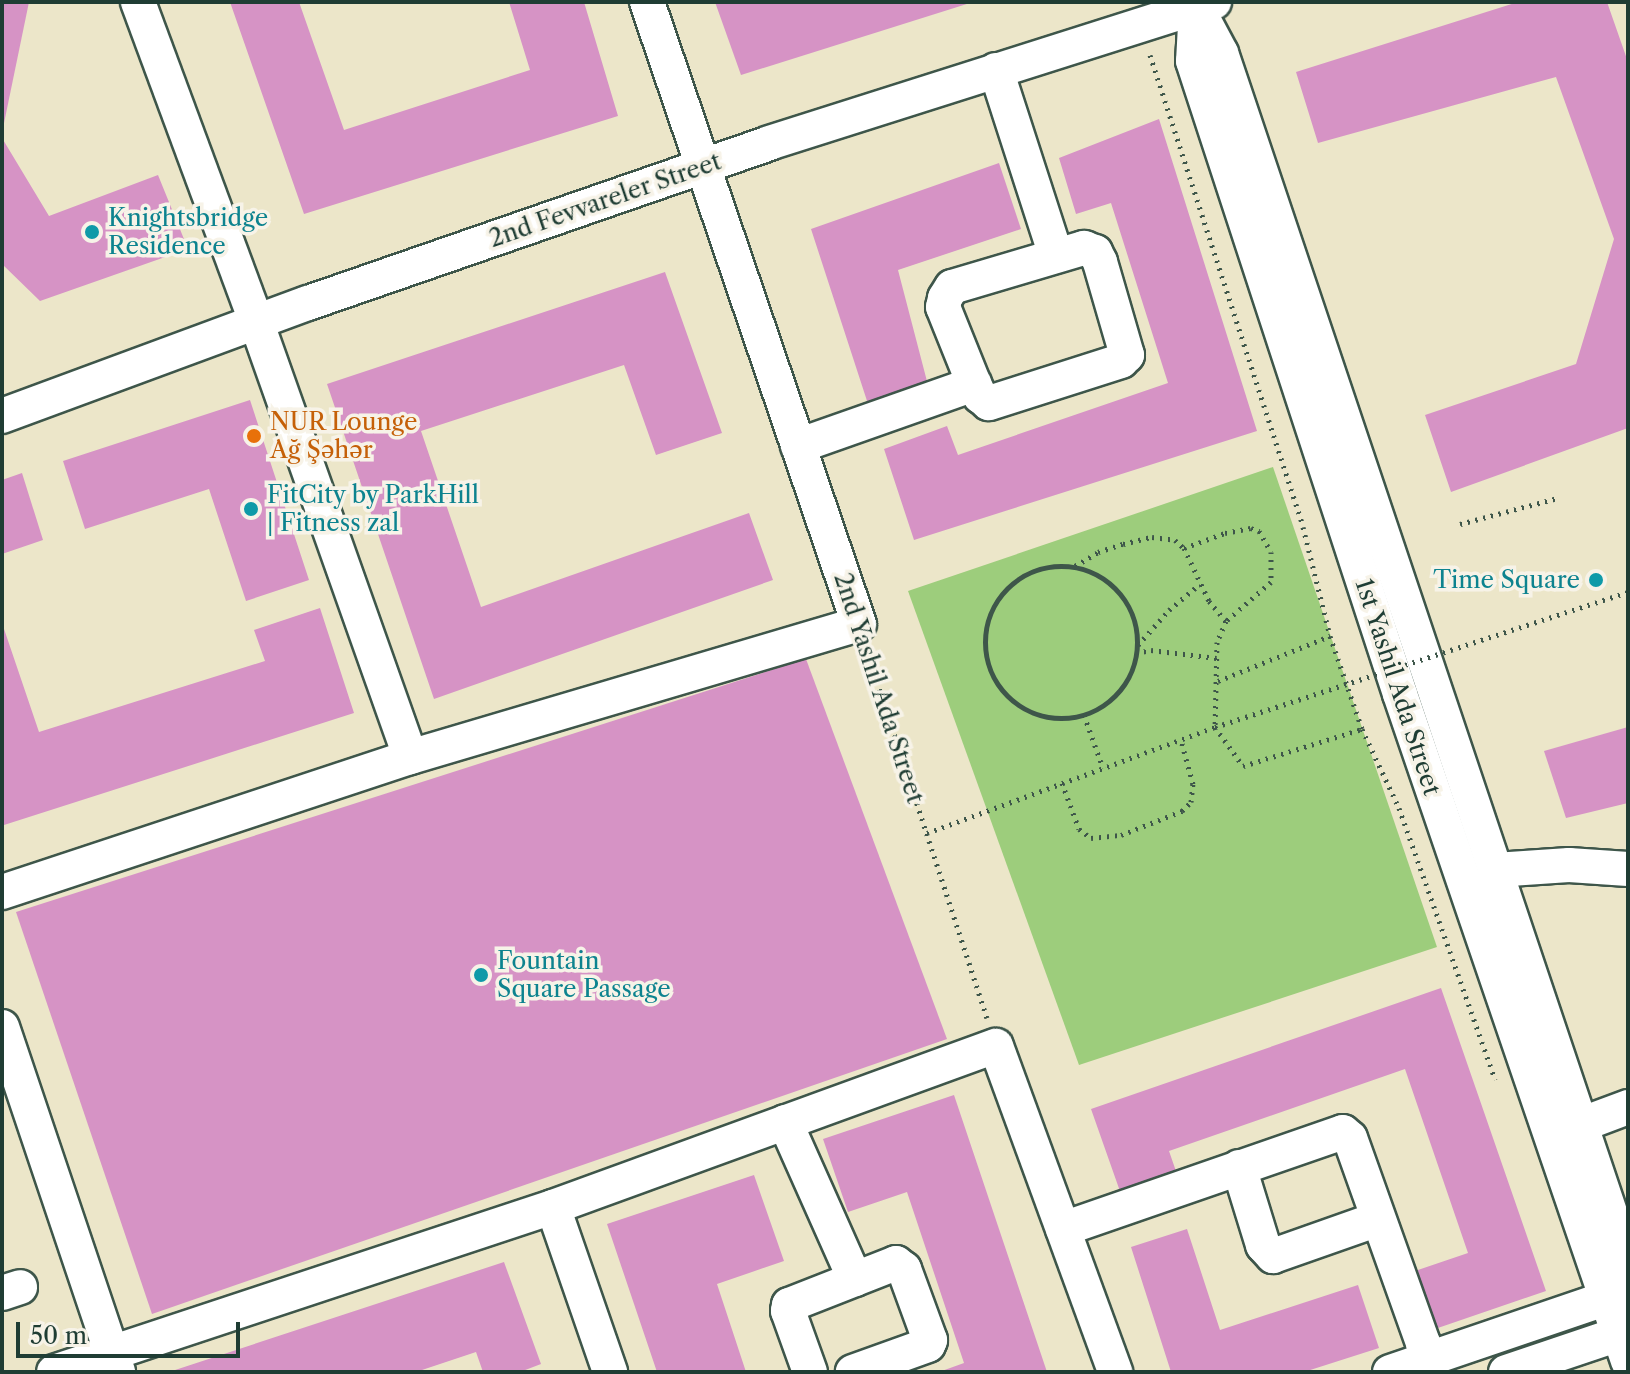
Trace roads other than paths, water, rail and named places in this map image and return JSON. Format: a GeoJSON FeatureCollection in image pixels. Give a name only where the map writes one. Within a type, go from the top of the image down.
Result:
{"type":"FeatureCollection","features":[{"type":"Feature","properties":{"kind":"street"},"geometry":{"type":"LineString","coordinates":[[2,892],[410,757],[257,324],[138,2]]}},
{"type":"Feature","properties":{"kind":"street","name":"2nd Yashil Ada Street"},"geometry":{"type":"LineString","coordinates":[[410,757],[859,624],[647,2]]}},
{"type":"Feature","properties":{"kind":"street","name":"2nd Fevvareler Street"},"geometry":{"type":"LineString","coordinates":[[2,416],[703,167],[1201,4]]}},
{"type":"Feature","properties":{"kind":"street","name":"1st Yashil Ada Street"},"geometry":{"type":"LineString","coordinates":[[1201,4],[1221,53],[1628,1266]]}},
{"type":"Feature","properties":{"kind":"street","name":"1st Yashil Ada Street"},"geometry":{"type":"LineString","coordinates":[[1201,4],[1193,61],[1400,694],[1617,1295],[1625,1342]]}},
{"type":"Feature","properties":{"kind":"street"},"geometry":{"type":"LineString","coordinates":[[996,70],[1056,256]]}},
{"type":"Feature","properties":{"kind":"street"},"geometry":{"type":"LineString","coordinates":[[1084,248],[1095,252],[1127,355],[1121,361],[989,403],[980,396],[974,384],[943,307],[952,287],[1056,256],[1084,248]]}},
{"type":"Feature","properties":{"kind":"street"},"geometry":{"type":"LineString","coordinates":[[798,446],[974,384]]}},
{"type":"Feature","properties":{"kind":"street"},"geometry":{"type":"LineString","coordinates":[[1495,870],[1569,865],[1628,869]]}},
{"type":"Feature","properties":{"kind":"street"},"geometry":{"type":"LineString","coordinates":[[2,1027],[115,1364]]}},
{"type":"Feature","properties":{"kind":"street"},"geometry":{"type":"LineString","coordinates":[[54,1372],[115,1364],[996,1046],[1115,1372]]}},
{"type":"Feature","properties":{"kind":"street"},"geometry":{"type":"LineString","coordinates":[[1580,1125],[1628,1107]]}},
{"type":"Feature","properties":{"kind":"street"},"geometry":{"type":"LineString","coordinates":[[785,1122],[855,1279]]}},
{"type":"Feature","properties":{"kind":"street"},"geometry":{"type":"LineString","coordinates":[[1063,1229],[1343,1132],[1350,1138],[1423,1343],[1426,1360]]}},
{"type":"Feature","properties":{"kind":"street"},"geometry":{"type":"LineString","coordinates":[[1239,1167],[1263,1245],[1273,1256],[1378,1219]]}},
{"type":"Feature","properties":{"kind":"street"},"geometry":{"type":"LineString","coordinates":[[553,1207],[610,1372]]}},
{"type":"Feature","properties":{"kind":"street"},"geometry":{"type":"LineString","coordinates":[[810,1372],[788,1311],[789,1305],[896,1263],[900,1266],[930,1340],[924,1349],[853,1372]]}},
{"type":"Feature","properties":{"kind":"street"},"geometry":{"type":"LineString","coordinates":[[1390,1372],[1617,1295]]}},
{"type":"Feature","properties":{"kind":"street"},"geometry":{"type":"LineString","coordinates":[[1506,1372],[1625,1342]]}},
{"type":"Feature","properties":{"kind":"place","name":"Knightsbridge Residence"},"geometry":{"type":"Point","coordinates":[92,232]}},
{"type":"Feature","properties":{"kind":"place","name":"NUR Lounge Ağ Şəhər"},"geometry":{"type":"Point","coordinates":[254,436]}},
{"type":"Feature","properties":{"kind":"place","name":"FitCity by ParkHill | Fitness zal"},"geometry":{"type":"Point","coordinates":[251,509]}},
{"type":"Feature","properties":{"kind":"place","name":"Time Square"},"geometry":{"type":"Point","coordinates":[1596,580]}},
{"type":"Feature","properties":{"kind":"place","name":"Fountain Square Passage"},"geometry":{"type":"Point","coordinates":[481,975]}}]}
